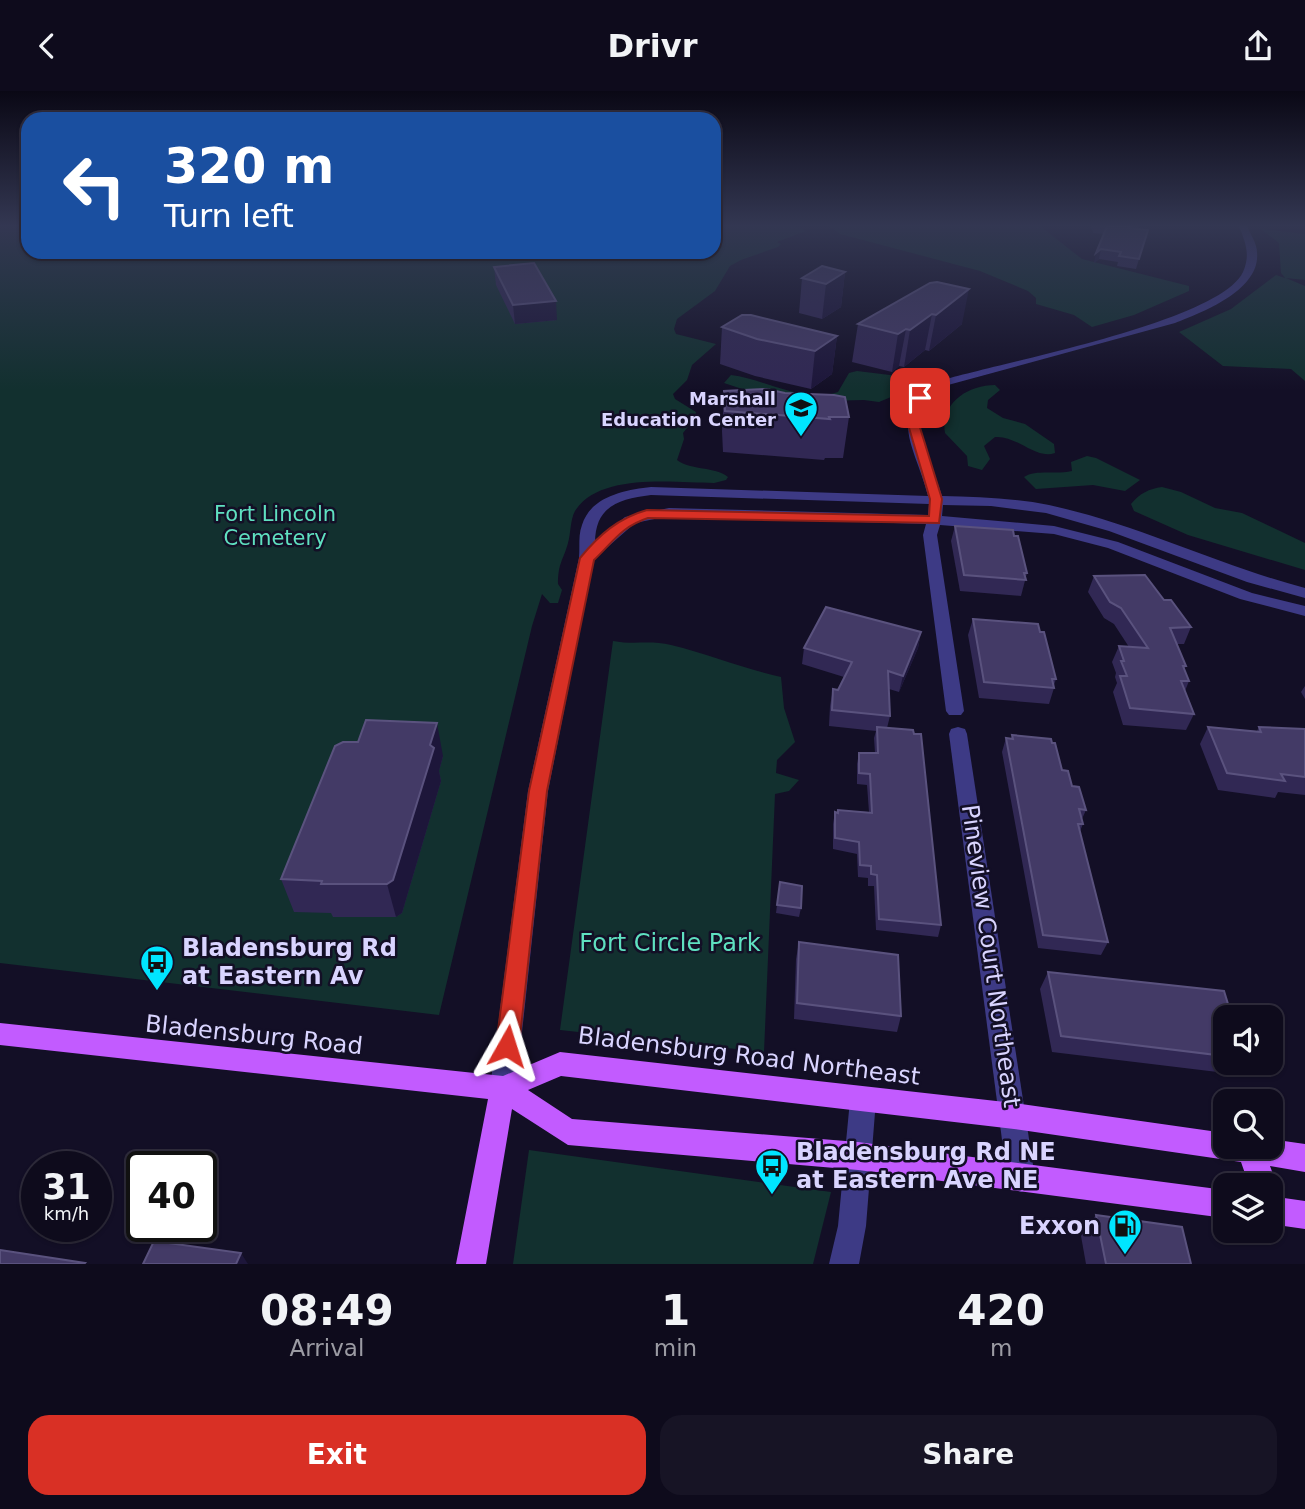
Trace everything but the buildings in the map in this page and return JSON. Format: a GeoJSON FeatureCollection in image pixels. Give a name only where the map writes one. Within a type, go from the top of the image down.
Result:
{"type":"FeatureCollection","features":[{"type":"Feature","properties":{"kind":"main road","name":"Bladensburg Road"},"geometry":{"type":"LineString","coordinates":[[0,1034],[503,1088]]}},
{"type":"Feature","properties":{"kind":"main road","name":"Bladensburg Road Northeast"},"geometry":{"type":"LineString","coordinates":[[503,1088],[560,1065],[1014,1116],[1213,1145]]}},
{"type":"Feature","properties":{"kind":"main road"},"geometry":{"type":"LineString","coordinates":[[471,1264],[503,1088],[568,1132],[858,1156],[1213,1203]]}},
{"type":"Feature","properties":{"kind":"main road","name":"Bladensburg Road Northeast"},"geometry":{"type":"LineString","coordinates":[[1283,1155],[1305,1158]]}},
{"type":"Feature","properties":{"kind":"main road"},"geometry":{"type":"LineString","coordinates":[[1283,1208],[1305,1215]]}},
{"type":"Feature","properties":{"kind":"street"},"geometry":{"type":"LineString","coordinates":[[955,711],[930,535],[935,520],[936,499],[913,421],[914,408],[923,395],[951,381],[1150,328],[1207,306],[1240,281]]}},
{"type":"Feature","properties":{"kind":"street"},"geometry":{"type":"LineString","coordinates":[[503,1088],[538,791],[587,558],[589,523],[602,506],[618,498],[651,491],[992,502],[1047,509],[1114,528],[1252,579],[1305,593]]}},
{"type":"Feature","properties":{"kind":"street"},"geometry":{"type":"LineString","coordinates":[[587,558],[606,542],[613,530],[627,520],[647,514],[935,520],[1028,526],[1084,537],[1247,596],[1305,611]]}},
{"type":"Feature","properties":{"kind":"street","name":"Pineview Court Northeast"},"geometry":{"type":"LineString","coordinates":[[958,734],[1021,1178]]}},
{"type":"Feature","properties":{"kind":"street"},"geometry":{"type":"LineString","coordinates":[[844,1264],[852,1226],[863,1100]]}},
{"type":"Feature","properties":{"kind":"green space","name":"Fort Lincoln Cemetery"},"geometry":{"type":"Polygon","coordinates":[[[0,281],[721,281],[715,291],[677,319],[674,329],[676,334],[716,344],[692,365],[687,380],[673,394],[675,399],[696,412],[695,418],[683,433],[684,439],[677,460],[728,477],[714,483],[639,482],[620,485],[602,490],[587,499],[575,511],[559,571],[558,584],[562,590],[558,603],[550,603],[542,594],[532,626],[439,1015],[0,963],[0,281]]]}},
{"type":"Feature","properties":{"kind":"green space"},"geometry":{"type":"Polygon","coordinates":[[[1003,281],[1168,281],[1189,286],[1189,291],[1134,315],[1092,327],[1074,315],[1036,304],[1036,298],[1028,291],[1003,281]]]}},
{"type":"Feature","properties":{"kind":"green space"},"geometry":{"type":"Polygon","coordinates":[[[1268,281],[1293,281],[1305,286],[1305,381],[1291,369],[1223,366],[1179,332],[1231,309],[1268,281]]]}},
{"type":"Feature","properties":{"kind":"green space"},"geometry":{"type":"Polygon","coordinates":[[[857,371],[898,376],[900,379],[895,384],[891,397],[879,402],[781,402],[724,383],[731,375],[798,393],[825,395],[838,392],[849,373],[857,371]]]}},
{"type":"Feature","properties":{"kind":"green space"},"geometry":{"type":"Polygon","coordinates":[[[995,385],[1000,390],[988,400],[987,408],[1003,418],[1025,424],[1054,444],[1055,453],[1040,453],[1003,437],[995,437],[984,446],[990,459],[982,470],[968,466],[967,456],[945,433],[947,413],[951,405],[966,393],[975,388],[995,385]]]}},
{"type":"Feature","properties":{"kind":"green space"},"geometry":{"type":"Polygon","coordinates":[[[1087,456],[1140,480],[1125,491],[1093,485],[1036,489],[1024,477],[1034,473],[1072,471],[1071,462],[1087,456]]]}},
{"type":"Feature","properties":{"kind":"green space"},"geometry":{"type":"Polygon","coordinates":[[[1162,487],[1181,492],[1215,508],[1242,513],[1305,543],[1305,570],[1188,535],[1134,511],[1131,504],[1138,497],[1149,490],[1162,487]]]}},
{"type":"Feature","properties":{"kind":"green space","name":"Fort Circle Park"},"geometry":{"type":"Polygon","coordinates":[[[613,641],[671,645],[781,677],[784,708],[795,742],[777,760],[776,773],[799,780],[789,791],[775,794],[764,1052],[560,1030],[613,641]]]}},
{"type":"Feature","properties":{"kind":"green space"},"geometry":{"type":"Polygon","coordinates":[[[529,1150],[831,1192],[813,1264],[513,1264],[529,1150]]]}},
{"type":"Feature","properties":{"kind":"place","name":"Marshall Education Center"},"geometry":{"type":"Point","coordinates":[801,438]}},
{"type":"Feature","properties":{"kind":"place","name":"Bladensburg Rd at Eastern Av"},"geometry":{"type":"Point","coordinates":[157,992]}},
{"type":"Feature","properties":{"kind":"place","name":"Bladensburg Rd NE at Eastern Ave NE"},"geometry":{"type":"Point","coordinates":[772,1196]}},
{"type":"Feature","properties":{"kind":"place","name":"Exxon"},"geometry":{"type":"Point","coordinates":[1125,1256]}},
{"type":"Feature","properties":{"kind":"route"},"geometry":{"type":"LineString","coordinates":[[507,1046],[538,791],[587,558],[606,542],[613,530],[627,520],[647,514],[669,512],[935,520],[936,499],[913,421],[912,411],[920,398]]}}]}
